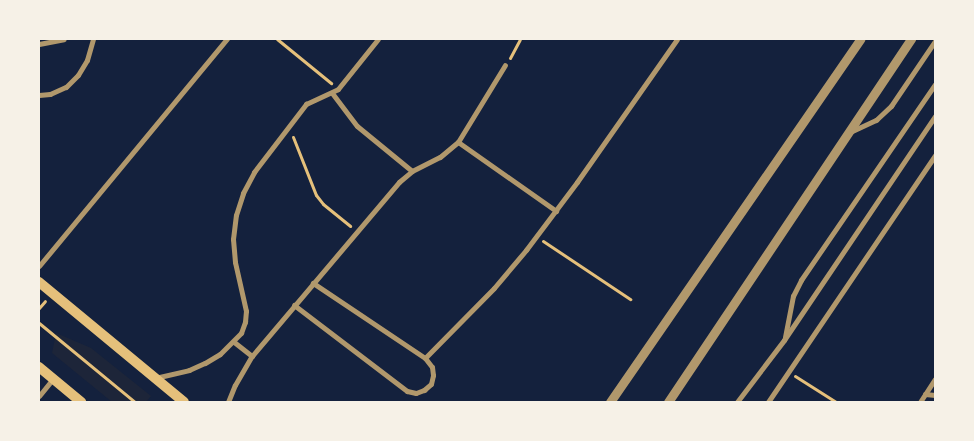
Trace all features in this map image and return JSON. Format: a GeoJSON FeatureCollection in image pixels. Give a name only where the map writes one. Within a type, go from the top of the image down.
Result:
{"type":"FeatureCollection","features":[{"type":"Feature","properties":{"kind":"main road"},"geometry":{"type":"LineString","coordinates":[[39,282],[184,402]]}},
{"type":"Feature","properties":{"kind":"main road"},"geometry":{"type":"LineString","coordinates":[[39,367],[80,402]]}},
{"type":"Feature","properties":{"kind":"street"},"geometry":{"type":"LineString","coordinates":[[39,44],[64,39]]}},
{"type":"Feature","properties":{"kind":"street"},"geometry":{"type":"LineString","coordinates":[[39,94],[50,94],[66,87],[78,75],[86,60],[93,39]]}},
{"type":"Feature","properties":{"kind":"street"},"geometry":{"type":"LineString","coordinates":[[39,266],[227,39]]}},
{"type":"Feature","properties":{"kind":"street"},"geometry":{"type":"LineString","coordinates":[[155,378],[189,370],[220,354],[241,333],[246,311],[235,262],[233,238],[236,215],[243,193],[254,172],[306,104],[338,89],[378,39]]}},
{"type":"Feature","properties":{"kind":"street"},"geometry":{"type":"LineString","coordinates":[[425,358],[494,288],[536,237],[677,39]]}},
{"type":"Feature","properties":{"kind":"street"},"geometry":{"type":"LineString","coordinates":[[610,402],[860,39]]}},
{"type":"Feature","properties":{"kind":"street"},"geometry":{"type":"LineString","coordinates":[[668,402],[911,39]]}},
{"type":"Feature","properties":{"kind":"street"},"geometry":{"type":"LineString","coordinates":[[847,134],[876,120],[891,106],[935,41]]}},
{"type":"Feature","properties":{"kind":"street"},"geometry":{"type":"LineString","coordinates":[[228,402],[234,385],[252,356],[399,182],[412,170],[440,157],[458,142],[505,65]]}},
{"type":"Feature","properties":{"kind":"street"},"geometry":{"type":"LineString","coordinates":[[784,340],[793,296],[801,280],[935,84]]}},
{"type":"Feature","properties":{"kind":"street"},"geometry":{"type":"LineString","coordinates":[[332,93],[357,126],[412,170]]}},
{"type":"Feature","properties":{"kind":"street"},"geometry":{"type":"LineString","coordinates":[[737,402],[784,340],[935,116]]}},
{"type":"Feature","properties":{"kind":"street"},"geometry":{"type":"LineString","coordinates":[[458,142],[556,211]]}},
{"type":"Feature","properties":{"kind":"street"},"geometry":{"type":"LineString","coordinates":[[768,402],[935,155]]}},
{"type":"Feature","properties":{"kind":"street"},"geometry":{"type":"LineString","coordinates":[[294,306],[407,391],[416,393],[424,390],[431,384],[434,376],[432,367],[425,358],[313,283]]}},
{"type":"Feature","properties":{"kind":"street"},"geometry":{"type":"LineString","coordinates":[[234,342],[252,356]]}},
{"type":"Feature","properties":{"kind":"street"},"geometry":{"type":"LineString","coordinates":[[39,396],[53,379]]}},
{"type":"Feature","properties":{"kind":"street"},"geometry":{"type":"LineString","coordinates":[[920,402],[935,379]]}},
{"type":"Feature","properties":{"kind":"street"},"geometry":{"type":"LineString","coordinates":[[925,394],[935,395]]}},
{"type":"Feature","properties":{"kind":"path"},"geometry":{"type":"LineString","coordinates":[[277,39],[338,89]]}},
{"type":"Feature","properties":{"kind":"path"},"geometry":{"type":"LineString","coordinates":[[505,65],[520,39]]}},
{"type":"Feature","properties":{"kind":"path"},"geometry":{"type":"LineString","coordinates":[[289,127],[316,195],[323,204],[357,231]]}},
{"type":"Feature","properties":{"kind":"path"},"geometry":{"type":"LineString","coordinates":[[536,237],[630,299]]}},
{"type":"Feature","properties":{"kind":"path"},"geometry":{"type":"LineString","coordinates":[[39,323],[135,402]]}},
{"type":"Feature","properties":{"kind":"path"},"geometry":{"type":"LineString","coordinates":[[789,371],[836,402]]}},
{"type":"Feature","properties":{"kind":"shaded area"},"geometry":{"type":"Polygon","coordinates":[[[56,333],[91,348],[151,396],[146,402],[112,402],[52,353],[56,333]]]}}]}
